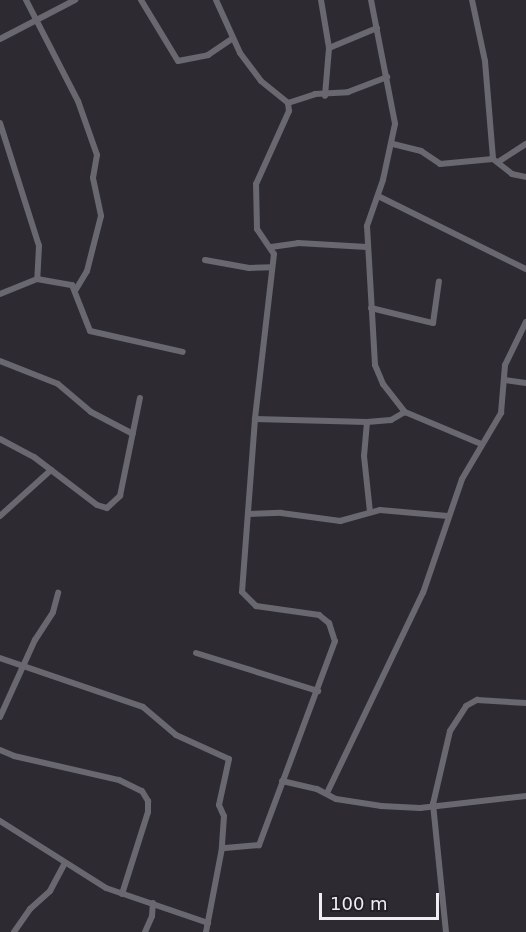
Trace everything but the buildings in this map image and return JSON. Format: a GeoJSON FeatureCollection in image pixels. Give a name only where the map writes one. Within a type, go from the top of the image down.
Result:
{"type":"FeatureCollection","features":[{"type":"Feature","properties":{"kind":"street"},"geometry":{"type":"LineString","coordinates":[[26,0],[39,21],[78,101],[97,156],[93,178],[101,216],[84,279],[76,289]]}},
{"type":"Feature","properties":{"kind":"street"},"geometry":{"type":"LineString","coordinates":[[0,39],[39,21],[75,0]]}},
{"type":"Feature","properties":{"kind":"street"},"geometry":{"type":"LineString","coordinates":[[141,0],[178,61],[207,56],[232,39]]}},
{"type":"Feature","properties":{"kind":"street"},"geometry":{"type":"LineString","coordinates":[[216,0],[232,39],[261,81],[288,104]]}},
{"type":"Feature","properties":{"kind":"street"},"geometry":{"type":"LineString","coordinates":[[321,0],[329,48],[325,96]]}},
{"type":"Feature","properties":{"kind":"street"},"geometry":{"type":"LineString","coordinates":[[371,0],[393,99],[393,144],[378,196],[371,209],[367,247],[375,365],[383,384],[405,412],[481,444]]}},
{"type":"Feature","properties":{"kind":"street"},"geometry":{"type":"LineString","coordinates":[[472,0],[485,61],[495,160],[512,174],[526,177]]}},
{"type":"Feature","properties":{"kind":"street"},"geometry":{"type":"LineString","coordinates":[[329,48],[377,28]]}},
{"type":"Feature","properties":{"kind":"street"},"geometry":{"type":"LineString","coordinates":[[288,104],[315,94],[325,96],[348,92],[387,77]]}},
{"type":"Feature","properties":{"kind":"street"},"geometry":{"type":"LineString","coordinates":[[222,848],[259,844],[335,641],[333,630],[319,615],[256,606],[248,601],[242,592],[255,419],[273,267],[271,247],[257,229],[256,184],[286,120],[288,104]]}},
{"type":"Feature","properties":{"kind":"street"},"geometry":{"type":"LineString","coordinates":[[0,123],[39,246],[37,279]]}},
{"type":"Feature","properties":{"kind":"street"},"geometry":{"type":"LineString","coordinates":[[393,144],[421,151],[440,164],[495,160],[526,144]]}},
{"type":"Feature","properties":{"kind":"street"},"geometry":{"type":"LineString","coordinates":[[378,196],[526,269]]}},
{"type":"Feature","properties":{"kind":"street"},"geometry":{"type":"LineString","coordinates":[[271,247],[298,243],[367,247]]}},
{"type":"Feature","properties":{"kind":"street"},"geometry":{"type":"LineString","coordinates":[[205,260],[249,268],[273,267]]}},
{"type":"Feature","properties":{"kind":"street"},"geometry":{"type":"LineString","coordinates":[[0,294],[37,279],[72,285],[76,289],[90,331],[183,352]]}},
{"type":"Feature","properties":{"kind":"street"},"geometry":{"type":"LineString","coordinates":[[371,308],[433,324],[439,281]]}},
{"type":"Feature","properties":{"kind":"street"},"geometry":{"type":"LineString","coordinates":[[327,793],[410,623],[448,516],[481,444],[501,413],[505,365],[526,322]]}},
{"type":"Feature","properties":{"kind":"street"},"geometry":{"type":"LineString","coordinates":[[0,361],[57,384],[91,412],[133,434]]}},
{"type":"Feature","properties":{"kind":"street"},"geometry":{"type":"LineString","coordinates":[[505,380],[526,383]]}},
{"type":"Feature","properties":{"kind":"street"},"geometry":{"type":"LineString","coordinates":[[0,439],[51,470],[97,505],[107,508],[120,496],[140,398]]}},
{"type":"Feature","properties":{"kind":"street"},"geometry":{"type":"LineString","coordinates":[[255,419],[367,422],[391,420],[405,412]]}},
{"type":"Feature","properties":{"kind":"street"},"geometry":{"type":"LineString","coordinates":[[367,422],[364,456],[370,512]]}},
{"type":"Feature","properties":{"kind":"street"},"geometry":{"type":"LineString","coordinates":[[0,516],[51,470]]}},
{"type":"Feature","properties":{"kind":"street"},"geometry":{"type":"LineString","coordinates":[[248,514],[281,513],[340,521],[359,519],[370,512],[448,516]]}},
{"type":"Feature","properties":{"kind":"street"},"geometry":{"type":"LineString","coordinates":[[0,717],[24,669],[35,640],[53,612],[58,592]]}},
{"type":"Feature","properties":{"kind":"street"},"geometry":{"type":"LineString","coordinates":[[196,653],[318,691]]}},
{"type":"Feature","properties":{"kind":"street"},"geometry":{"type":"LineString","coordinates":[[0,658],[24,669],[144,706],[176,735],[229,759],[219,805],[224,816],[222,848],[206,932]]}},
{"type":"Feature","properties":{"kind":"street"},"geometry":{"type":"LineString","coordinates":[[446,932],[433,804],[450,731],[466,706],[477,700],[526,703]]}},
{"type":"Feature","properties":{"kind":"street"},"geometry":{"type":"LineString","coordinates":[[0,750],[14,756],[119,780],[142,791],[148,801],[148,812],[122,894]]}},
{"type":"Feature","properties":{"kind":"street"},"geometry":{"type":"LineString","coordinates":[[282,781],[327,793],[336,799],[420,808],[433,804],[526,796]]}},
{"type":"Feature","properties":{"kind":"street"},"geometry":{"type":"LineString","coordinates":[[0,821],[65,862],[122,894],[208,923]]}},
{"type":"Feature","properties":{"kind":"street"},"geometry":{"type":"LineString","coordinates":[[14,932],[30,909],[50,891],[65,862]]}},
{"type":"Feature","properties":{"kind":"street"},"geometry":{"type":"LineString","coordinates":[[145,932],[153,903]]}}]}
